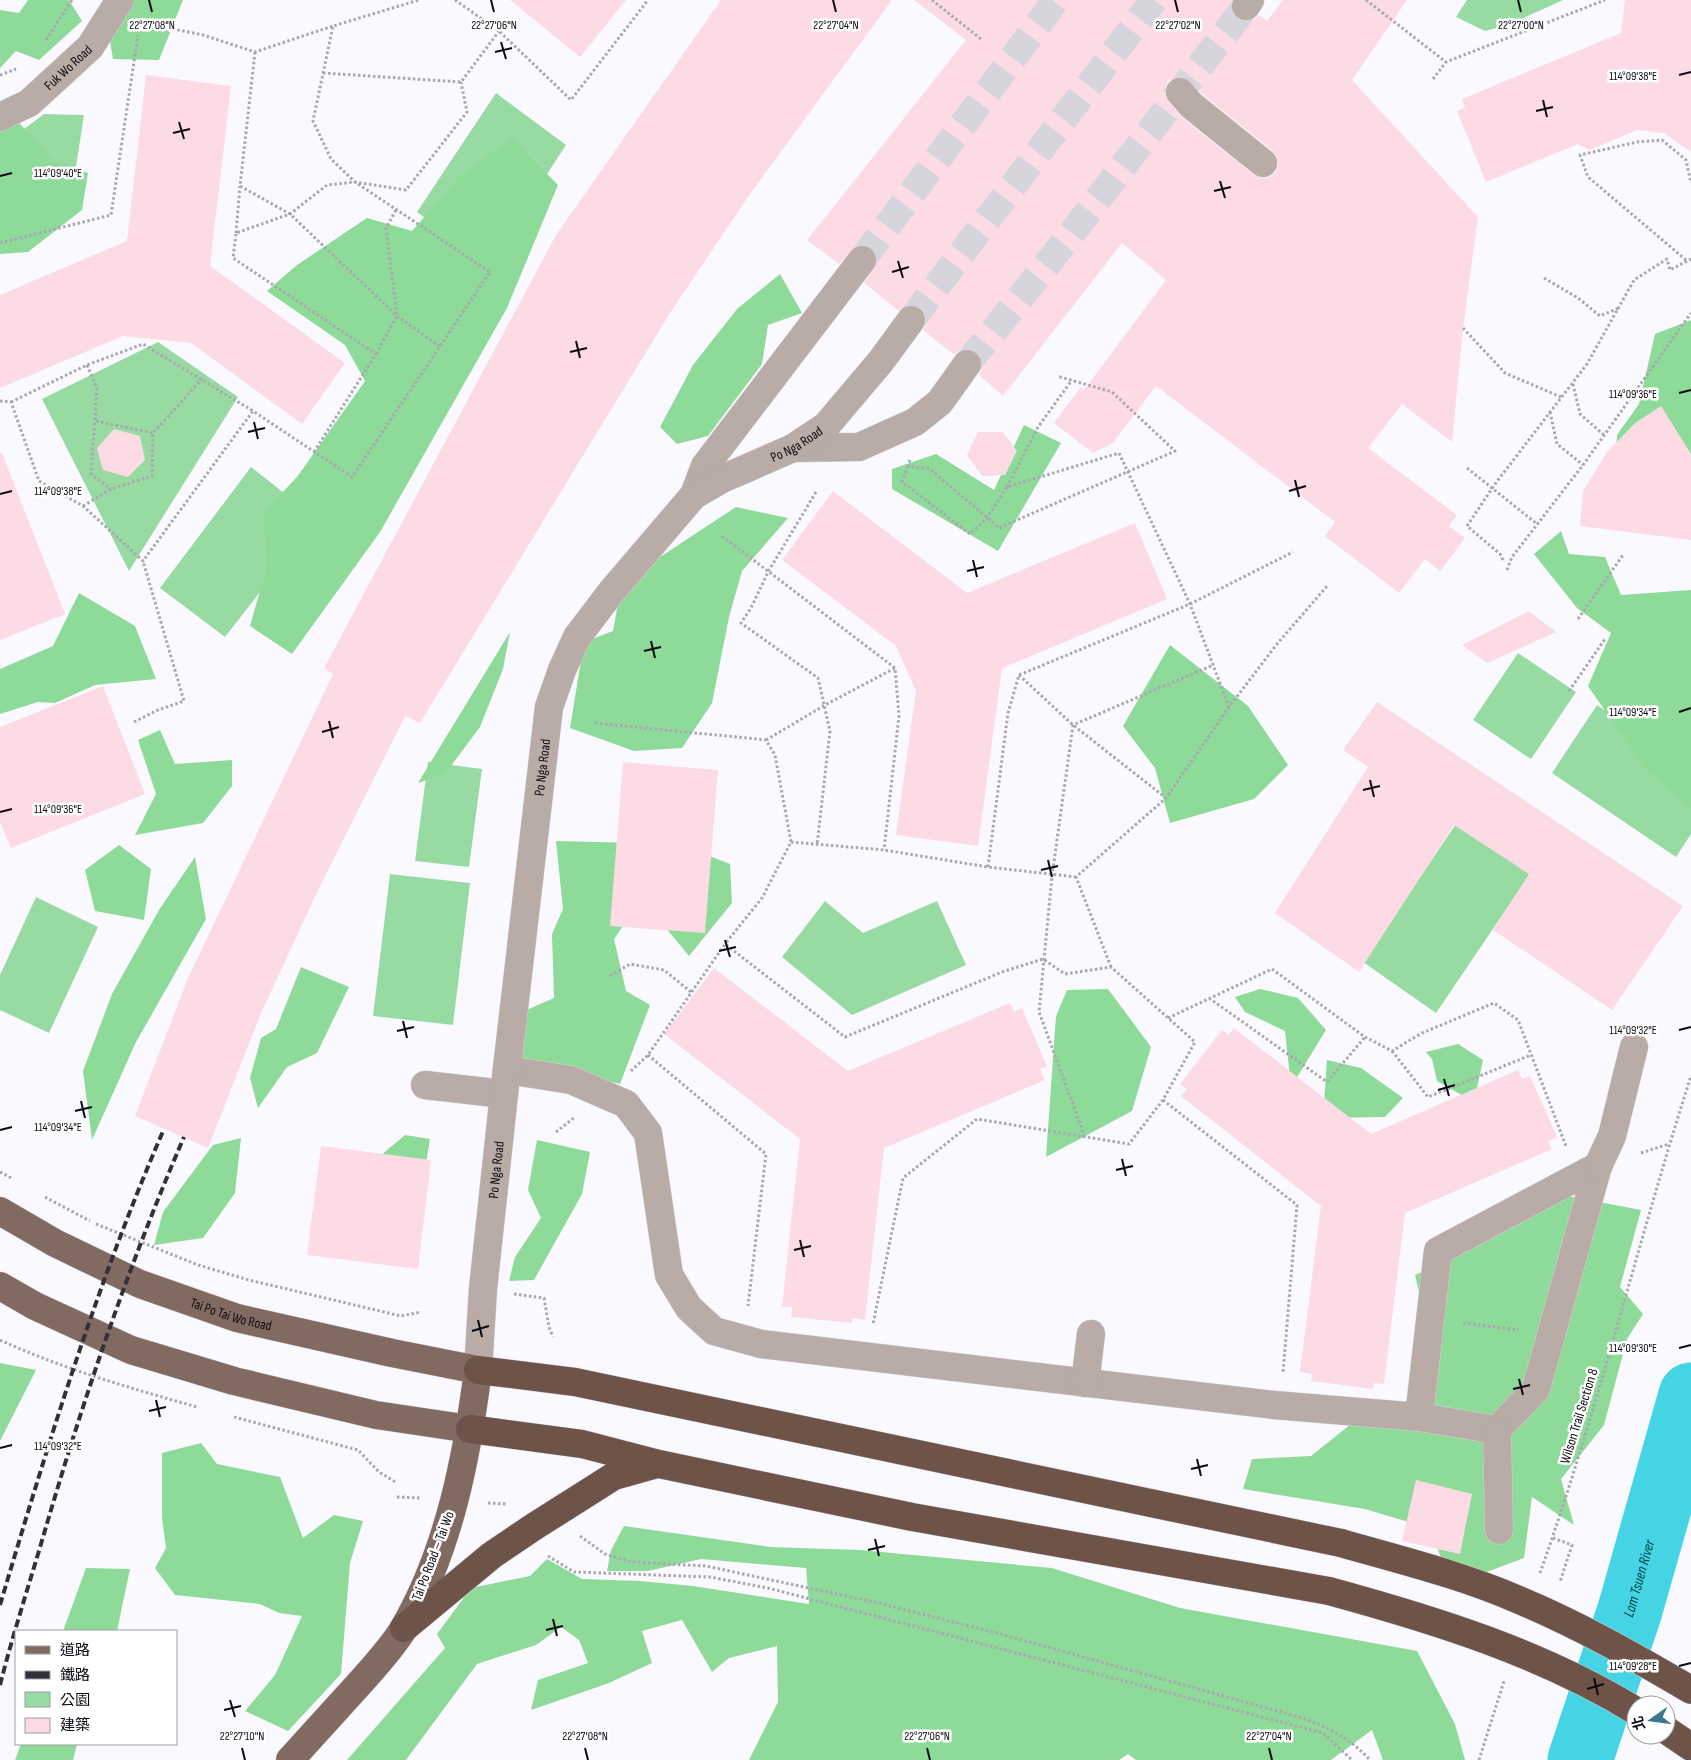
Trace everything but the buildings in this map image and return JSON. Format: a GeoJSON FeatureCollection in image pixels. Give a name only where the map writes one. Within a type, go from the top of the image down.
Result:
{"type":"FeatureCollection","features":[{"type":"Feature","properties":{"kind":"highway"},"geometry":{"type":"LineString","coordinates":[[478,1370],[575,1382],[1341,1543],[1435,1570],[1517,1599],[1575,1625],[1691,1690]]}},
{"type":"Feature","properties":{"kind":"highway"},"geometry":{"type":"LineString","coordinates":[[470,1429],[582,1444],[659,1464],[912,1517],[1329,1591],[1420,1616],[1499,1644],[1561,1672],[1626,1706]]}},
{"type":"Feature","properties":{"kind":"highway"},"geometry":{"type":"LineString","coordinates":[[404,1628],[492,1555],[535,1526],[614,1476],[659,1464]]}},
{"type":"Feature","properties":{"kind":"highway"},"geometry":{"type":"LineString","coordinates":[[1676,1737],[1691,1747]]}},
{"type":"Feature","properties":{"kind":"main road","name":"Tai Po Tai Wo Road"},"geometry":{"type":"LineString","coordinates":[[0,1211],[55,1243],[140,1284],[238,1318],[392,1353],[478,1370]]}},
{"type":"Feature","properties":{"kind":"main road"},"geometry":{"type":"LineString","coordinates":[[0,1286],[35,1306],[131,1350],[234,1381],[376,1415],[470,1429]]}},
{"type":"Feature","properties":{"kind":"main road","name":"Tai Po Road – Tai Wo"},"geometry":{"type":"LineString","coordinates":[[290,1760],[386,1653],[404,1628],[431,1570],[454,1499],[470,1429],[478,1370]]}},
{"type":"Feature","properties":{"kind":"street","name":"Fuk Wo Road"},"geometry":{"type":"LineString","coordinates":[[0,117],[29,103],[90,46],[120,0]]}},
{"type":"Feature","properties":{"kind":"street"},"geometry":{"type":"LineString","coordinates":[[1180,92],[1191,105],[1263,163]]}},
{"type":"Feature","properties":{"kind":"street"},"geometry":{"type":"LineString","coordinates":[[694,495],[705,466],[862,260]]}},
{"type":"Feature","properties":{"kind":"street","name":"Po Nga Road"},"geometry":{"type":"LineString","coordinates":[[478,1370],[483,1289],[505,1082],[549,707],[562,670],[577,637],[694,495],[722,478],[793,448],[826,426],[837,415],[911,320]]}},
{"type":"Feature","properties":{"kind":"street"},"geometry":{"type":"LineString","coordinates":[[793,448],[859,447],[915,422],[940,402],[967,364]]}},
{"type":"Feature","properties":{"kind":"street"},"geometry":{"type":"LineString","coordinates":[[1499,1530],[1497,1430],[1536,1389],[1552,1334],[1588,1172],[1612,1136],[1634,1046]]}},
{"type":"Feature","properties":{"kind":"street"},"geometry":{"type":"LineString","coordinates":[[425,1084],[571,1080],[626,1104],[648,1132],[669,1274],[689,1308],[714,1331],[761,1344],[1274,1405],[1419,1417],[1497,1430]]}},
{"type":"Feature","properties":{"kind":"street"},"geometry":{"type":"LineString","coordinates":[[1419,1417],[1438,1251],[1588,1172]]}},
{"type":"Feature","properties":{"kind":"street"},"geometry":{"type":"LineString","coordinates":[[1085,1383],[1091,1334]]}},
{"type":"Feature","properties":{"kind":"path"},"geometry":{"type":"LineString","coordinates":[[42,46],[72,0]]}},
{"type":"Feature","properties":{"kind":"path"},"geometry":{"type":"LineString","coordinates":[[140,22],[203,35],[255,52],[419,0]]}},
{"type":"Feature","properties":{"kind":"path"},"geometry":{"type":"LineString","coordinates":[[455,0],[499,31],[571,100],[648,0]]}},
{"type":"Feature","properties":{"kind":"path"},"geometry":{"type":"LineString","coordinates":[[932,0],[981,39]]}},
{"type":"Feature","properties":{"kind":"path"},"geometry":{"type":"LineString","coordinates":[[1366,0],[1446,62]]}},
{"type":"Feature","properties":{"kind":"path"},"geometry":{"type":"LineString","coordinates":[[1433,79],[1446,62],[1604,0]]}},
{"type":"Feature","properties":{"kind":"path"},"geometry":{"type":"LineString","coordinates":[[0,400],[11,402],[87,365],[143,344],[253,411],[352,477],[490,272],[355,182],[331,159],[313,121],[333,26]]}},
{"type":"Feature","properties":{"kind":"path"},"geometry":{"type":"LineString","coordinates":[[236,233],[290,214],[327,186],[355,182],[406,190],[467,112],[461,82],[499,31]]}},
{"type":"Feature","properties":{"kind":"path"},"geometry":{"type":"LineString","coordinates":[[0,243],[111,215],[138,32]]}},
{"type":"Feature","properties":{"kind":"path"},"geometry":{"type":"LineString","coordinates":[[255,52],[233,258],[376,354]]}},
{"type":"Feature","properties":{"kind":"path"},"geometry":{"type":"LineString","coordinates":[[0,75],[24,65]]}},
{"type":"Feature","properties":{"kind":"path"},"geometry":{"type":"LineString","coordinates":[[323,73],[461,82]]}},
{"type":"Feature","properties":{"kind":"path"},"geometry":{"type":"LineString","coordinates":[[1686,260],[1588,177],[1580,155],[1637,142],[1662,140],[1691,163]]}},
{"type":"Feature","properties":{"kind":"path"},"geometry":{"type":"LineString","coordinates":[[1686,160],[1691,183]]}},
{"type":"Feature","properties":{"kind":"path"},"geometry":{"type":"LineString","coordinates":[[240,186],[290,214],[397,316],[439,346]]}},
{"type":"Feature","properties":{"kind":"path"},"geometry":{"type":"LineString","coordinates":[[314,452],[376,354],[397,316],[386,228],[396,210]]}},
{"type":"Feature","properties":{"kind":"path"},"geometry":{"type":"LineString","coordinates":[[1503,560],[1500,554],[1467,526],[1493,487],[1587,364],[1634,280],[1667,260],[1670,270],[1691,259]]}},
{"type":"Feature","properties":{"kind":"path"},"geometry":{"type":"LineString","coordinates":[[1544,278],[1578,298],[1600,316],[1619,308]]}},
{"type":"Feature","properties":{"kind":"path"},"geometry":{"type":"LineString","coordinates":[[1508,570],[1512,557],[1583,465],[1691,313]]}},
{"type":"Feature","properties":{"kind":"path"},"geometry":{"type":"LineString","coordinates":[[1463,328],[1505,373],[1561,397]]}},
{"type":"Feature","properties":{"kind":"path"},"geometry":{"type":"LineString","coordinates":[[87,365],[97,388],[91,474],[111,489]]}},
{"type":"Feature","properties":{"kind":"path"},"geometry":{"type":"LineString","coordinates":[[908,466],[930,469],[999,528],[1175,451],[1112,392],[1057,376]]}},
{"type":"Feature","properties":{"kind":"path"},"geometry":{"type":"LineString","coordinates":[[83,506],[111,489],[152,476],[153,433],[202,379]]}},
{"type":"Feature","properties":{"kind":"path"},"geometry":{"type":"LineString","coordinates":[[911,456],[902,482],[970,534],[987,518],[1007,487],[1038,427],[1072,380]]}},
{"type":"Feature","properties":{"kind":"path"},"geometry":{"type":"LineString","coordinates":[[1572,383],[1580,414],[1605,435]]}},
{"type":"Feature","properties":{"kind":"path"},"geometry":{"type":"LineString","coordinates":[[11,402],[39,481],[83,506],[144,561],[184,701],[158,710],[134,722]]}},
{"type":"Feature","properties":{"kind":"path"},"geometry":{"type":"LineString","coordinates":[[144,561],[253,411]]}},
{"type":"Feature","properties":{"kind":"path"},"geometry":{"type":"LineString","coordinates":[[1550,412],[1557,444],[1583,465]]}},
{"type":"Feature","properties":{"kind":"path"},"geometry":{"type":"LineString","coordinates":[[96,421],[153,433]]}},
{"type":"Feature","properties":{"kind":"path"},"geometry":{"type":"LineString","coordinates":[[1007,487],[1119,453],[1190,604],[1229,707]]}},
{"type":"Feature","properties":{"kind":"path"},"geometry":{"type":"LineString","coordinates":[[1467,468],[1538,524]]}},
{"type":"Feature","properties":{"kind":"path"},"geometry":{"type":"LineString","coordinates":[[816,492],[768,572],[751,608],[741,623],[818,678],[830,731],[817,845]]}},
{"type":"Feature","properties":{"kind":"path"},"geometry":{"type":"LineString","coordinates":[[722,536],[895,668],[898,716],[884,850]]}},
{"type":"Feature","properties":{"kind":"path"},"geometry":{"type":"LineString","coordinates":[[1019,675],[1190,604],[1293,552]]}},
{"type":"Feature","properties":{"kind":"path"},"geometry":{"type":"LineString","coordinates":[[1578,619],[1623,555]]}},
{"type":"Feature","properties":{"kind":"path"},"geometry":{"type":"LineString","coordinates":[[791,842],[884,850],[1052,876],[1076,877],[1166,798],[1229,707],[1277,644],[1328,585]]}},
{"type":"Feature","properties":{"kind":"path"},"geometry":{"type":"LineString","coordinates":[[1569,691],[1605,639]]}},
{"type":"Feature","properties":{"kind":"path"},"geometry":{"type":"LineString","coordinates":[[1073,725],[1213,665]]}},
{"type":"Feature","properties":{"kind":"path"},"geometry":{"type":"LineString","coordinates":[[595,723],[766,740],[825,705],[895,668]]}},
{"type":"Feature","properties":{"kind":"path"},"geometry":{"type":"LineString","coordinates":[[1019,675],[1073,725],[1166,798]]}},
{"type":"Feature","properties":{"kind":"path"},"geometry":{"type":"LineString","coordinates":[[988,867],[1008,713],[1019,675]]}},
{"type":"Feature","properties":{"kind":"path"},"geometry":{"type":"LineString","coordinates":[[1073,725],[1052,876],[1039,1012],[1085,1137]]}},
{"type":"Feature","properties":{"kind":"path"},"geometry":{"type":"LineString","coordinates":[[748,1309],[766,1154],[648,1055],[691,992],[762,898],[791,842],[775,755],[766,740]]}},
{"type":"Feature","properties":{"kind":"path"},"geometry":{"type":"LineString","coordinates":[[872,1328],[904,1178],[977,1119],[1129,1144],[1163,1100],[1195,1042],[1111,967],[1076,877]]}},
{"type":"Feature","properties":{"kind":"path"},"geometry":{"type":"LineString","coordinates":[[726,944],[845,1036],[1002,972],[1043,959]]}},
{"type":"Feature","properties":{"kind":"path"},"geometry":{"type":"LineString","coordinates":[[1043,959],[1065,974],[1111,967]]}},
{"type":"Feature","properties":{"kind":"path"},"geometry":{"type":"LineString","coordinates":[[610,976],[630,964],[664,970],[691,992]]}},
{"type":"Feature","properties":{"kind":"path"},"geometry":{"type":"LineString","coordinates":[[1168,1018],[1272,969],[1365,1037],[1392,1051],[1428,1097],[1531,1056]]}},
{"type":"Feature","properties":{"kind":"path"},"geometry":{"type":"LineString","coordinates":[[1209,998],[1327,1082],[1365,1037]]}},
{"type":"Feature","properties":{"kind":"path"},"geometry":{"type":"LineString","coordinates":[[1392,1051],[1422,1033],[1494,1003],[1518,1020],[1531,1056],[1588,1172]]}},
{"type":"Feature","properties":{"kind":"path","name":"Wilson Trail Section 8"},"geometry":{"type":"LineString","coordinates":[[1537,1582],[1600,1388],[1666,1154],[1691,1076]]}},
{"type":"Feature","properties":{"kind":"path"},"geometry":{"type":"LineString","coordinates":[[1163,1100],[1297,1206],[1283,1377]]}},
{"type":"Feature","properties":{"kind":"path"},"geometry":{"type":"LineString","coordinates":[[0,1172],[18,1182]]}},
{"type":"Feature","properties":{"kind":"path"},"geometry":{"type":"LineString","coordinates":[[44,1196],[94,1223],[198,1265],[249,1280],[401,1316],[421,1312]]}},
{"type":"Feature","properties":{"kind":"path"},"geometry":{"type":"LineString","coordinates":[[544,1298],[549,1327],[553,1337]]}},
{"type":"Feature","properties":{"kind":"path"},"geometry":{"type":"LineString","coordinates":[[1431,1319],[1552,1334]]}},
{"type":"Feature","properties":{"kind":"path"},"geometry":{"type":"LineString","coordinates":[[578,1534],[605,1554],[631,1562],[706,1566],[874,1602],[1299,1717],[1334,1731],[1350,1741],[1370,1760]]}},
{"type":"Feature","properties":{"kind":"path"},"geometry":{"type":"LineString","coordinates":[[546,1554],[574,1572],[710,1577],[768,1588],[1323,1732],[1352,1760]]}},
{"type":"Feature","properties":{"kind":"path"},"geometry":{"type":"LineString","coordinates":[[1479,1760],[1504,1680]]}},
{"type":"Feature","properties":{"kind":"green space"},"geometry":{"type":"Polygon","coordinates":[[[28,0],[69,0],[82,21],[39,60],[16,51],[0,68],[0,10],[19,13],[28,0]]]}},
{"type":"Feature","properties":{"kind":"green space"},"geometry":{"type":"Polygon","coordinates":[[[103,0],[183,0],[159,60],[113,59],[103,0]]]}},
{"type":"Feature","properties":{"kind":"green space"},"geometry":{"type":"Polygon","coordinates":[[[1467,0],[1563,0],[1508,25],[1485,31],[1456,17],[1467,0]]]}},
{"type":"Feature","properties":{"kind":"green space"},"geometry":{"type":"Polygon","coordinates":[[[496,93],[566,145],[488,264],[417,212],[496,93]]]}},
{"type":"Feature","properties":{"kind":"green space"},"geometry":{"type":"Polygon","coordinates":[[[0,102],[54,161],[88,173],[82,210],[28,252],[0,254],[0,102]]]}},
{"type":"Feature","properties":{"kind":"green space"},"geometry":{"type":"Polygon","coordinates":[[[44,114],[84,115],[70,205],[0,147],[44,114]]]}},
{"type":"Feature","properties":{"kind":"green space"},"geometry":{"type":"Polygon","coordinates":[[[512,138],[558,185],[507,308],[380,532],[292,654],[250,626],[267,566],[263,513],[297,477],[365,381],[345,345],[267,291],[297,265],[367,218],[412,231],[458,178],[512,138]]]}},
{"type":"Feature","properties":{"kind":"green space"},"geometry":{"type":"Polygon","coordinates":[[[780,274],[802,313],[768,325],[762,364],[708,436],[677,444],[660,427],[693,365],[737,309],[780,274]]]}},
{"type":"Feature","properties":{"kind":"green space"},"geometry":{"type":"Polygon","coordinates":[[[1691,320],[1691,505],[1615,471],[1617,435],[1639,404],[1655,334],[1691,320]]]}},
{"type":"Feature","properties":{"kind":"green space"},"geometry":{"type":"Polygon","coordinates":[[[158,342],[238,397],[129,571],[42,399],[158,342]]]}},
{"type":"Feature","properties":{"kind":"green space"},"geometry":{"type":"Polygon","coordinates":[[[1024,425],[1061,443],[998,551],[892,489],[892,469],[936,454],[994,490],[1024,425]]]}},
{"type":"Feature","properties":{"kind":"green space"},"geometry":{"type":"Polygon","coordinates":[[[251,467],[317,519],[225,637],[160,588],[251,467]]]}},
{"type":"Feature","properties":{"kind":"green space"},"geometry":{"type":"Polygon","coordinates":[[[736,507],[788,518],[742,571],[729,617],[712,703],[682,748],[634,751],[570,728],[584,642],[613,631],[621,587],[657,559],[736,507]]]}},
{"type":"Feature","properties":{"kind":"green space"},"geometry":{"type":"Polygon","coordinates":[[[1561,531],[1569,554],[1605,557],[1621,595],[1691,590],[1691,809],[1645,769],[1588,686],[1611,633],[1577,608],[1534,554],[1561,531]]]}},
{"type":"Feature","properties":{"kind":"green space"},"geometry":{"type":"Polygon","coordinates":[[[79,593],[135,626],[156,679],[95,685],[55,703],[38,702],[0,714],[0,669],[53,646],[79,593]]]}},
{"type":"Feature","properties":{"kind":"green space"},"geometry":{"type":"Polygon","coordinates":[[[510,632],[503,669],[480,727],[445,774],[418,783],[510,632]]]}},
{"type":"Feature","properties":{"kind":"green space"},"geometry":{"type":"Polygon","coordinates":[[[1170,645],[1248,706],[1288,765],[1254,799],[1170,823],[1155,768],[1123,726],[1170,645]]]}},
{"type":"Feature","properties":{"kind":"green space"},"geometry":{"type":"Polygon","coordinates":[[[1518,653],[1576,692],[1531,759],[1473,720],[1518,653]]]}},
{"type":"Feature","properties":{"kind":"green space"},"geometry":{"type":"Polygon","coordinates":[[[1597,705],[1691,769],[1691,834],[1676,857],[1552,773],[1597,705]]]}},
{"type":"Feature","properties":{"kind":"green space"},"geometry":{"type":"Polygon","coordinates":[[[160,730],[175,764],[232,760],[232,786],[203,823],[135,835],[156,794],[138,740],[160,730]]]}},
{"type":"Feature","properties":{"kind":"green space"},"geometry":{"type":"Polygon","coordinates":[[[428,762],[482,769],[469,867],[415,861],[428,762]]]}},
{"type":"Feature","properties":{"kind":"green space"},"geometry":{"type":"Polygon","coordinates":[[[1456,824],[1530,874],[1436,1013],[1363,962],[1456,824]]]}},
{"type":"Feature","properties":{"kind":"green space"},"geometry":{"type":"Polygon","coordinates":[[[556,841],[679,844],[730,864],[732,903],[689,956],[642,899],[614,939],[626,991],[650,1005],[620,1084],[505,1058],[506,1019],[554,998],[552,934],[563,909],[556,841]]]}},
{"type":"Feature","properties":{"kind":"green space"},"geometry":{"type":"Polygon","coordinates":[[[119,845],[151,869],[144,920],[95,911],[85,870],[119,845]]]}},
{"type":"Feature","properties":{"kind":"green space"},"geometry":{"type":"Polygon","coordinates":[[[195,857],[206,919],[136,1042],[92,1140],[83,1071],[112,994],[159,910],[195,857]]]}},
{"type":"Feature","properties":{"kind":"green space"},"geometry":{"type":"Polygon","coordinates":[[[390,874],[470,883],[453,1025],[373,1016],[390,874]]]}},
{"type":"Feature","properties":{"kind":"green space"},"geometry":{"type":"Polygon","coordinates":[[[36,897],[98,927],[49,1033],[0,1010],[0,975],[36,897]]]}},
{"type":"Feature","properties":{"kind":"green space"},"geometry":{"type":"Polygon","coordinates":[[[825,901],[863,933],[937,901],[966,965],[852,1015],[782,957],[825,901]]]}},
{"type":"Feature","properties":{"kind":"green space"},"geometry":{"type":"Polygon","coordinates":[[[301,967],[349,987],[317,1053],[287,1067],[258,1108],[250,1078],[261,1038],[276,1029],[301,967]]]}},
{"type":"Feature","properties":{"kind":"green space"},"geometry":{"type":"Polygon","coordinates":[[[1108,989],[1151,1047],[1132,1111],[1046,1157],[1056,1016],[1067,990],[1108,989]]]}},
{"type":"Feature","properties":{"kind":"green space"},"geometry":{"type":"Polygon","coordinates":[[[1260,989],[1298,998],[1326,1030],[1291,1087],[1285,1031],[1245,1012],[1235,997],[1260,989]]]}},
{"type":"Feature","properties":{"kind":"green space"},"geometry":{"type":"Polygon","coordinates":[[[1458,1044],[1483,1060],[1474,1102],[1437,1081],[1432,1059],[1426,1052],[1458,1044]]]}},
{"type":"Feature","properties":{"kind":"green space"},"geometry":{"type":"Polygon","coordinates":[[[1327,1060],[1361,1068],[1403,1098],[1385,1117],[1323,1118],[1327,1060]]]}},
{"type":"Feature","properties":{"kind":"green space"},"geometry":{"type":"Polygon","coordinates":[[[405,1135],[430,1139],[426,1164],[380,1156],[405,1135]]]}},
{"type":"Feature","properties":{"kind":"green space"},"geometry":{"type":"Polygon","coordinates":[[[241,1138],[235,1193],[203,1238],[154,1245],[163,1212],[213,1145],[241,1138]]]}},
{"type":"Feature","properties":{"kind":"green space"},"geometry":{"type":"Polygon","coordinates":[[[537,1140],[590,1152],[582,1194],[534,1280],[509,1281],[515,1257],[541,1218],[528,1190],[537,1140]]]}},
{"type":"Feature","properties":{"kind":"green space"},"geometry":{"type":"Polygon","coordinates":[[[1567,1196],[1641,1210],[1620,1287],[1643,1314],[1627,1339],[1604,1425],[1561,1479],[1574,1525],[1532,1497],[1524,1558],[1449,1586],[1432,1529],[1365,1509],[1243,1489],[1252,1459],[1311,1456],[1351,1424],[1412,1429],[1436,1361],[1415,1275],[1455,1257],[1567,1196]]]}},
{"type":"Feature","properties":{"kind":"green space"},"geometry":{"type":"Polygon","coordinates":[[[0,1363],[36,1370],[0,1441],[0,1363]]]}},
{"type":"Feature","properties":{"kind":"green space"},"geometry":{"type":"Polygon","coordinates":[[[201,1443],[217,1464],[280,1477],[303,1538],[334,1515],[363,1521],[350,1563],[341,1674],[288,1731],[245,1711],[275,1675],[302,1616],[279,1613],[260,1604],[175,1595],[155,1568],[166,1548],[162,1518],[162,1453],[201,1443]]]}},
{"type":"Feature","properties":{"kind":"green space"},"geometry":{"type":"Polygon","coordinates":[[[624,1526],[771,1547],[860,1550],[1052,1568],[1180,1608],[1417,1651],[1455,1724],[1465,1760],[1383,1760],[1372,1730],[1331,1760],[1136,1760],[1128,1754],[1119,1760],[749,1760],[778,1702],[777,1646],[729,1658],[712,1672],[682,1620],[642,1631],[652,1663],[609,1683],[531,1710],[538,1680],[588,1663],[579,1640],[561,1627],[536,1645],[477,1664],[406,1760],[347,1760],[445,1648],[437,1634],[471,1588],[530,1576],[547,1559],[582,1579],[640,1581],[693,1586],[809,1604],[806,1568],[701,1559],[648,1571],[607,1571],[611,1550],[624,1526]]]}},
{"type":"Feature","properties":{"kind":"green space"},"geometry":{"type":"Polygon","coordinates":[[[86,1568],[130,1569],[117,1630],[63,1630],[86,1568]]]}},
{"type":"Feature","properties":{"kind":"green space"},"geometry":{"type":"Polygon","coordinates":[[[21,1745],[77,1745],[73,1760],[15,1760],[21,1745]]]}},
{"type":"Feature","properties":{"kind":"waterway","name":"Lam Tsuen River"},"geometry":{"type":"LineString","coordinates":[[1580,1760],[1630,1610],[1691,1395]]}},
{"type":"Feature","properties":{"kind":"waterway"},"geometry":{"type":"LineString","coordinates":[[1676,1444],[1691,1456]]}},
{"type":"Feature","properties":{"kind":"tunnel"},"geometry":{"type":"LineString","coordinates":[[862,260],[1056,0]]}},
{"type":"Feature","properties":{"kind":"tunnel"},"geometry":{"type":"LineString","coordinates":[[911,320],[1154,0]]}},
{"type":"Feature","properties":{"kind":"tunnel"},"geometry":{"type":"LineString","coordinates":[[967,364],[1072,233],[1246,6]]}},
{"type":"Feature","properties":{"kind":"railway"},"geometry":{"type":"LineString","coordinates":[[0,1605],[36,1484],[95,1305],[164,1129]]}},
{"type":"Feature","properties":{"kind":"railway"},"geometry":{"type":"LineString","coordinates":[[16,1630],[56,1492],[106,1338],[143,1237],[184,1137]]}},
{"type":"Feature","properties":{"kind":"railway"},"geometry":{"type":"LineString","coordinates":[[0,1685],[15,1632]]}}]}
